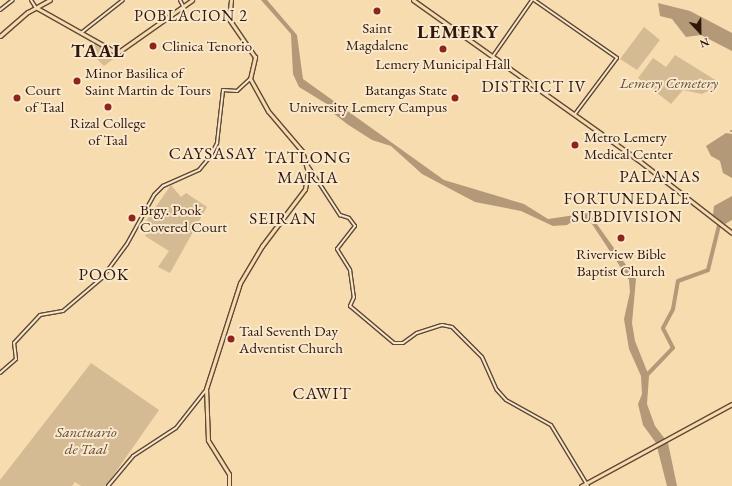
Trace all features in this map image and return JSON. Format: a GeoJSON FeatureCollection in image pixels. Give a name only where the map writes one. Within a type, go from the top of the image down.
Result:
{"type":"FeatureCollection","features":[{"type":"Feature","properties":{"kind":"main road"},"geometry":{"type":"LineString","coordinates":[[0,36],[36,8],[50,0]]}},
{"type":"Feature","properties":{"kind":"main road"},"geometry":{"type":"LineString","coordinates":[[36,8],[119,52],[192,0]]}},
{"type":"Feature","properties":{"kind":"main road"},"geometry":{"type":"LineString","coordinates":[[229,486],[229,474],[208,440],[206,389],[240,283],[262,246],[305,189],[308,166],[302,151],[268,111],[250,79],[255,57],[229,19],[231,0]]}},
{"type":"Feature","properties":{"kind":"main road"},"geometry":{"type":"LineString","coordinates":[[413,0],[574,116],[732,233]]}},
{"type":"Feature","properties":{"kind":"main road"},"geometry":{"type":"LineString","coordinates":[[581,486],[587,485],[656,445],[732,404]]}},
{"type":"Feature","properties":{"kind":"street"},"geometry":{"type":"LineString","coordinates":[[0,10],[13,0]]}},
{"type":"Feature","properties":{"kind":"street"},"geometry":{"type":"LineString","coordinates":[[31,0],[36,8]]}},
{"type":"Feature","properties":{"kind":"street"},"geometry":{"type":"LineString","coordinates":[[82,33],[123,0]]}},
{"type":"Feature","properties":{"kind":"street"},"geometry":{"type":"LineString","coordinates":[[180,0],[184,7]]}},
{"type":"Feature","properties":{"kind":"street"},"geometry":{"type":"LineString","coordinates":[[493,57],[533,0],[616,58],[574,116]]}},
{"type":"Feature","properties":{"kind":"street"},"geometry":{"type":"LineString","coordinates":[[0,373],[16,359],[14,344],[40,315],[67,309],[102,278],[127,244],[154,195],[162,186],[199,170],[210,158],[217,143],[223,90],[233,92],[244,86],[250,79]]}},
{"type":"Feature","properties":{"kind":"street"},"geometry":{"type":"LineString","coordinates":[[308,166],[340,215],[349,218],[355,226],[337,249],[351,273],[354,297],[350,306],[394,343],[403,343],[416,333],[442,325],[452,327],[482,356],[497,390],[506,400],[551,425],[587,485]]}},
{"type":"Feature","properties":{"kind":"street"},"geometry":{"type":"LineString","coordinates":[[108,486],[132,456],[176,428],[206,389]]}},
{"type":"Feature","properties":{"kind":"green space","name":"Lemery Cemetery"},"geometry":{"type":"Polygon","coordinates":[[[644,27],[660,40],[637,70],[620,59],[644,27]]]}},
{"type":"Feature","properties":{"kind":"green space"},"geometry":{"type":"Polygon","coordinates":[[[96,43],[117,56],[104,66],[89,51],[96,43]]]}},
{"type":"Feature","properties":{"kind":"green space","name":"Lemery Cemetery"},"geometry":{"type":"Polygon","coordinates":[[[675,55],[717,81],[710,90],[702,94],[683,90],[671,104],[638,78],[653,58],[666,67],[675,55]]]}},
{"type":"Feature","properties":{"kind":"green space"},"geometry":{"type":"Polygon","coordinates":[[[171,185],[181,197],[186,193],[207,207],[170,273],[158,267],[169,251],[145,236],[152,223],[146,221],[171,185]]]}},
{"type":"Feature","properties":{"kind":"green space","name":"Sanctuario de Taal"},"geometry":{"type":"Polygon","coordinates":[[[91,363],[159,410],[106,486],[81,486],[75,482],[72,486],[0,486],[0,480],[91,363]]]}},
{"type":"Feature","properties":{"kind":"shaded area"},"geometry":{"type":"Polygon","coordinates":[[[261,0],[267,0],[297,35],[303,79],[444,180],[524,204],[548,219],[589,213],[636,279],[632,323],[635,341],[649,376],[647,404],[655,426],[668,443],[677,486],[667,486],[656,443],[643,425],[638,404],[642,394],[641,376],[629,349],[624,319],[630,292],[629,280],[590,221],[580,216],[567,225],[553,226],[521,211],[475,202],[422,174],[391,146],[372,140],[347,124],[333,113],[330,106],[299,87],[293,74],[291,34],[261,0]]]}},
{"type":"Feature","properties":{"kind":"shaded area"},"geometry":{"type":"Polygon","coordinates":[[[658,3],[690,11],[732,33],[732,51],[701,35],[686,37],[672,19],[660,16],[658,3]]]}},
{"type":"Feature","properties":{"kind":"shaded area"},"geometry":{"type":"Polygon","coordinates":[[[726,133],[732,134],[732,178],[723,173],[720,161],[711,156],[706,146],[726,133]]]}},
{"type":"Feature","properties":{"kind":"shaded area"},"geometry":{"type":"Polygon","coordinates":[[[732,196],[732,220],[725,224],[713,215],[714,206],[732,196]]]}},
{"type":"Feature","properties":{"kind":"waterway"},"geometry":{"type":"LineString","coordinates":[[645,377],[673,348],[663,328],[673,309],[678,281],[708,270],[720,221]]}},
{"type":"Feature","properties":{"kind":"place","name":"Saint Magdalene"},"geometry":{"type":"Point","coordinates":[377,11]}},
{"type":"Feature","properties":{"kind":"place","name":"Clinica Tenorio"},"geometry":{"type":"Point","coordinates":[153,46]}},
{"type":"Feature","properties":{"kind":"place","name":"Lemery Municipal Hall"},"geometry":{"type":"Point","coordinates":[443,49]}},
{"type":"Feature","properties":{"kind":"place","name":"Minor Basilica of Saint Martin de Tours"},"geometry":{"type":"Point","coordinates":[77,81]}},
{"type":"Feature","properties":{"kind":"place","name":"Court of Taal"},"geometry":{"type":"Point","coordinates":[17,98]}},
{"type":"Feature","properties":{"kind":"place","name":"Batangas State University Lemery Campus"},"geometry":{"type":"Point","coordinates":[455,98]}},
{"type":"Feature","properties":{"kind":"place","name":"Rizal College of Taal"},"geometry":{"type":"Point","coordinates":[108,107]}},
{"type":"Feature","properties":{"kind":"place","name":"Metro Lemery Medical Center"},"geometry":{"type":"Point","coordinates":[575,145]}},
{"type":"Feature","properties":{"kind":"place","name":"Brgy. Pook Covered Court"},"geometry":{"type":"Point","coordinates":[132,218]}},
{"type":"Feature","properties":{"kind":"place","name":"Riverview Bible Baptist Church"},"geometry":{"type":"Point","coordinates":[621,238]}},
{"type":"Feature","properties":{"kind":"place","name":"Taal Seventh Day Adventist Church"},"geometry":{"type":"Point","coordinates":[231,339]}},
{"type":"Feature","properties":{"kind":"district","name":"POBLACION 2"},"geometry":{"type":"Point","coordinates":[191,16]}},
{"type":"Feature","properties":{"kind":"district","name":"LEMERY"},"geometry":{"type":"Point","coordinates":[458,32]}},
{"type":"Feature","properties":{"kind":"district","name":"TAAL"},"geometry":{"type":"Point","coordinates":[98,51]}},
{"type":"Feature","properties":{"kind":"district","name":"DISTRICT IV"},"geometry":{"type":"Point","coordinates":[534,87]}},
{"type":"Feature","properties":{"kind":"district","name":"CAYSASAY"},"geometry":{"type":"Point","coordinates":[213,154]}},
{"type":"Feature","properties":{"kind":"district","name":"TATLONG MARIA"},"geometry":{"type":"Point","coordinates":[308,168]}},
{"type":"Feature","properties":{"kind":"district","name":"PALANAS"},"geometry":{"type":"Point","coordinates":[660,177]}},
{"type":"Feature","properties":{"kind":"district","name":"FORTUNEDALE SUBDIVISION"},"geometry":{"type":"Point","coordinates":[627,208]}},
{"type":"Feature","properties":{"kind":"district","name":"SEIRAN"},"geometry":{"type":"Point","coordinates":[283,219]}},
{"type":"Feature","properties":{"kind":"district","name":"POOK"},"geometry":{"type":"Point","coordinates":[104,275]}},
{"type":"Feature","properties":{"kind":"district","name":"CAWIT"},"geometry":{"type":"Point","coordinates":[322,394]}}]}
